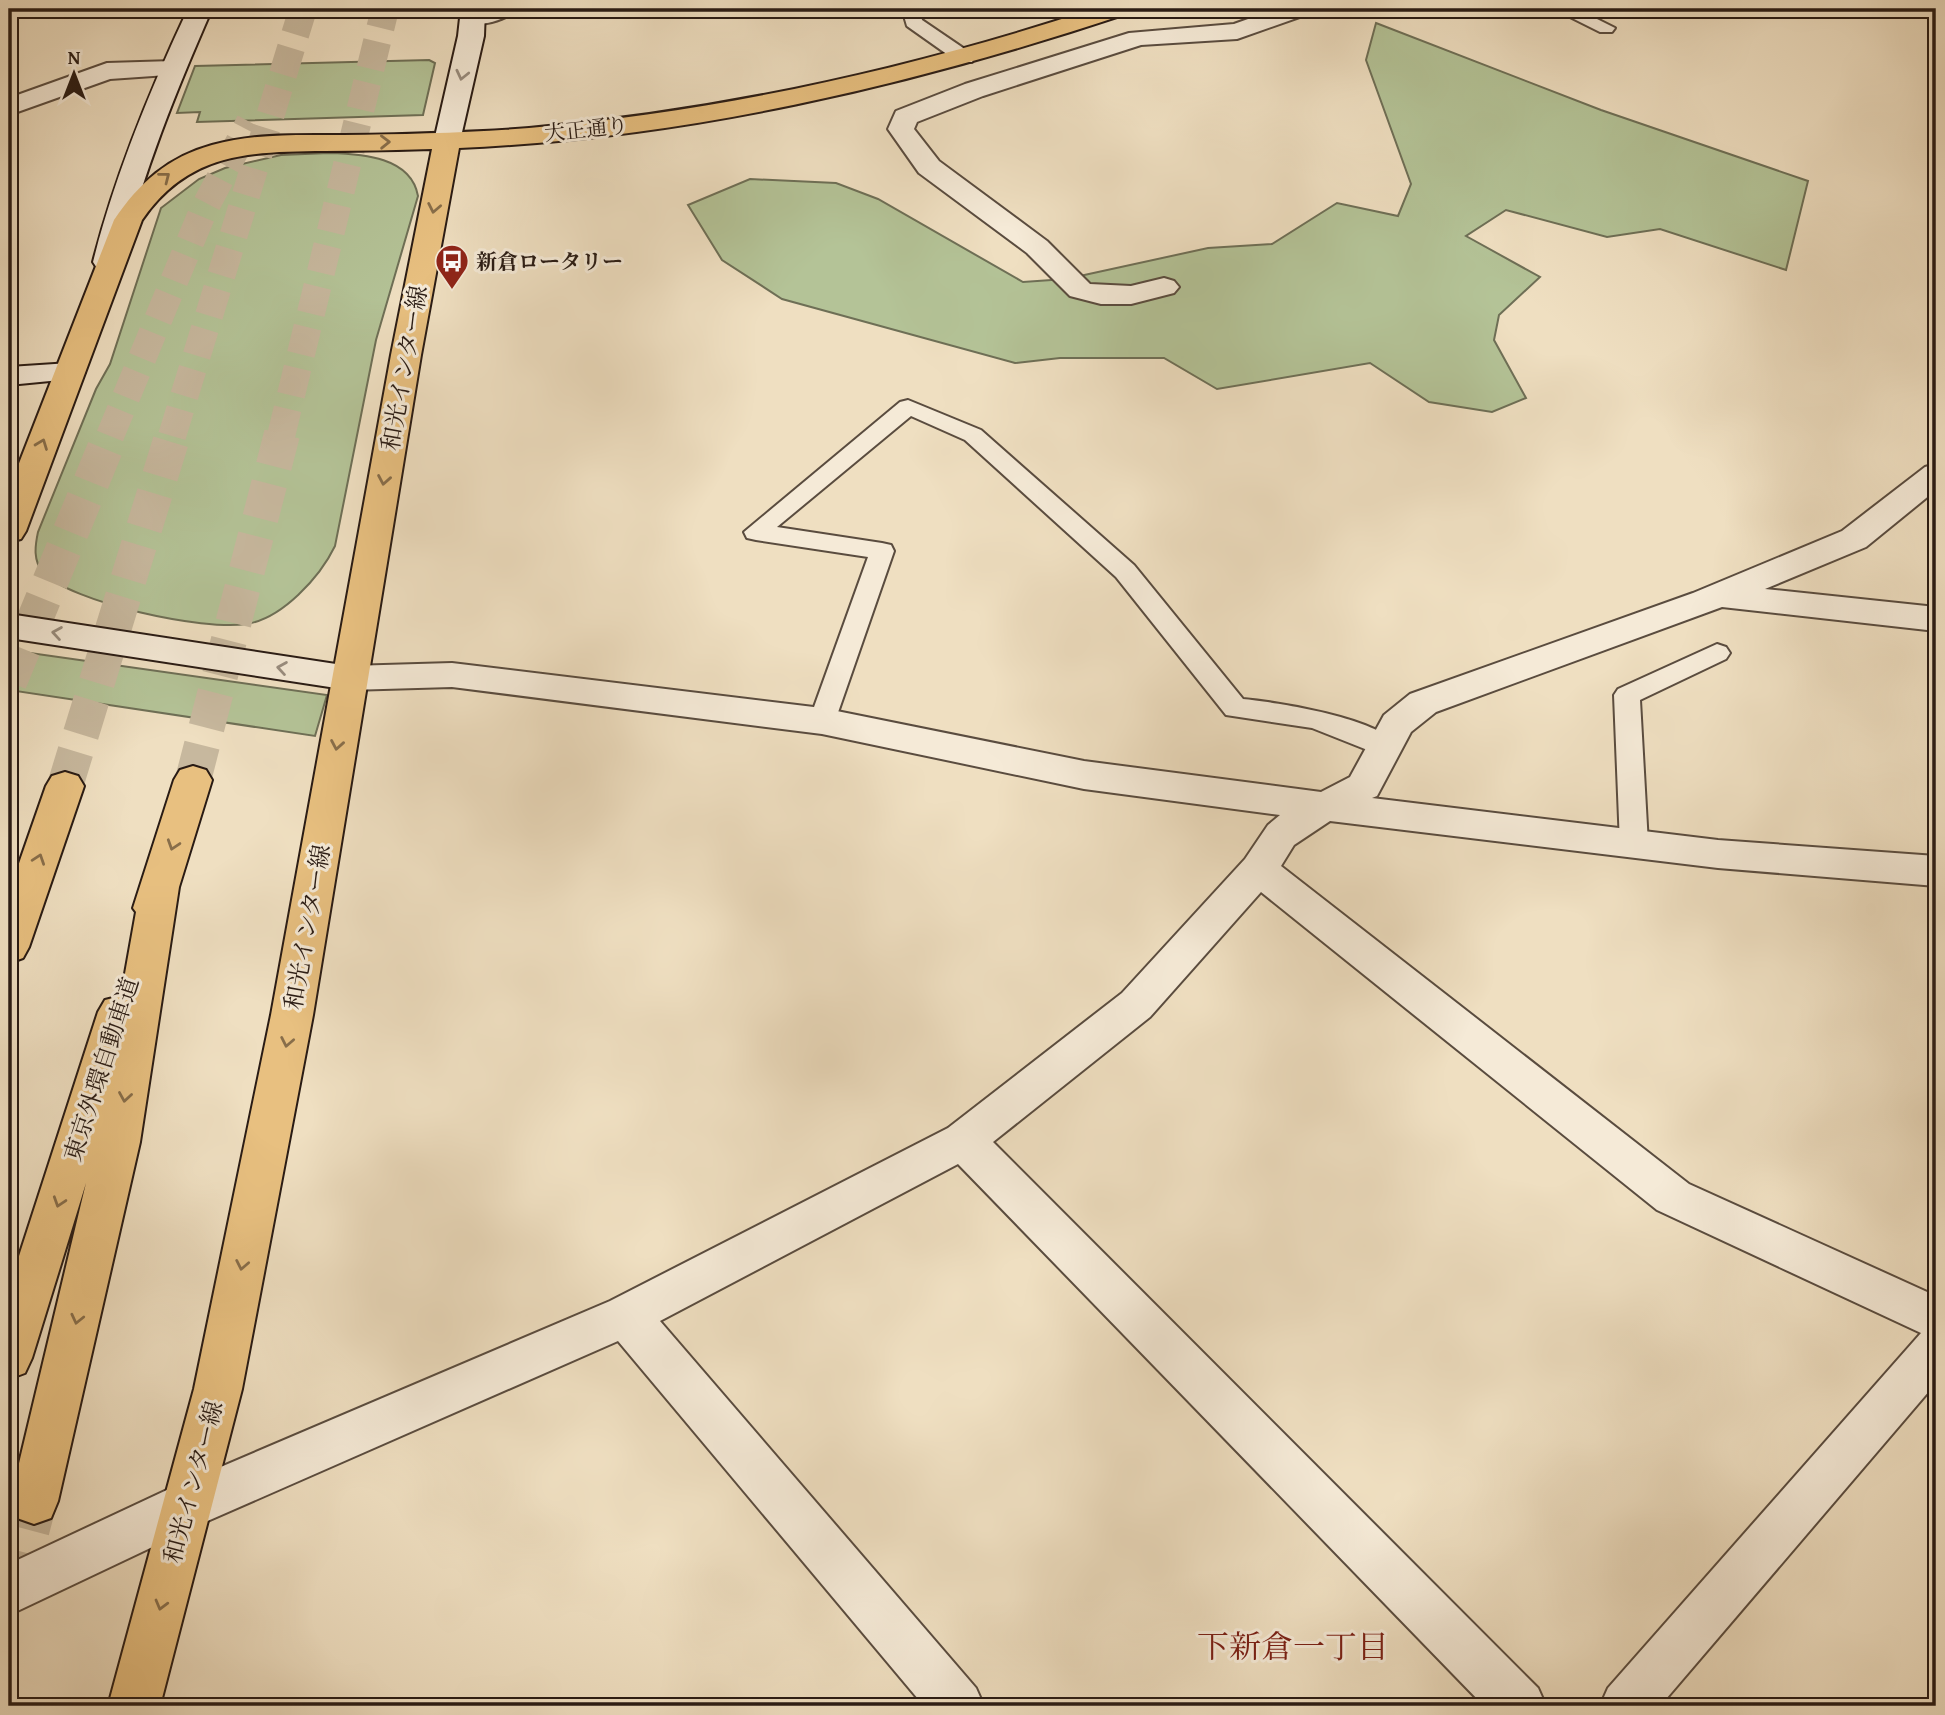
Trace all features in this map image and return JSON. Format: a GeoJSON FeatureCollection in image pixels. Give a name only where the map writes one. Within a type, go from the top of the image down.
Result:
{"type":"FeatureCollection","features":[{"type":"Feature","properties":{"kind":"main road","name":"大正通り"},"geometry":{"type":"LineString","coordinates":[[106,276],[128,220],[138,204],[164,176],[197,159],[240,147],[447,141],[539,135],[706,114],[888,78],[965,58],[1117,9]]}},
{"type":"Feature","properties":{"kind":"main road","name":"和光インター線"},"geometry":{"type":"LineString","coordinates":[[134,1706],[218,1389],[292,1015],[349,678],[447,141]]}},
{"type":"Feature","properties":{"kind":"main road"},"geometry":{"type":"LineString","coordinates":[[9,531],[106,276]]}},
{"type":"Feature","properties":{"kind":"main road","name":"東京外環自動車道"},"geometry":{"type":"LineString","coordinates":[[9,1359],[193,780]]}},
{"type":"Feature","properties":{"kind":"main road"},"geometry":{"type":"LineString","coordinates":[[9,947],[65,786]]}},
{"type":"Feature","properties":{"kind":"main road"},"geometry":{"type":"LineString","coordinates":[[34,1501],[118,1142],[160,884]]}},
{"type":"Feature","properties":{"kind":"street"},"geometry":{"type":"LineString","coordinates":[[106,276],[109,245],[118,216],[173,69],[200,9],[127,9]]}},
{"type":"Feature","properties":{"kind":"street"},"geometry":{"type":"LineString","coordinates":[[447,141],[473,13],[503,9]]}},
{"type":"Feature","properties":{"kind":"street"},"geometry":{"type":"LineString","coordinates":[[1164,287],[1131,295],[1101,295],[1080,290],[1037,247],[929,167],[901,129],[905,117],[974,90],[1138,38],[1237,31],[1299,9]]}},
{"type":"Feature","properties":{"kind":"street"},"geometry":{"type":"LineString","coordinates":[[9,107],[107,71],[173,69]]}},
{"type":"Feature","properties":{"kind":"street"},"geometry":{"type":"LineString","coordinates":[[9,376],[70,372]]}},
{"type":"Feature","properties":{"kind":"street"},"geometry":{"type":"LineString","coordinates":[[9,1590],[187,1507],[626,1316],[962,1141],[1136,1005],[1258,869],[1281,835],[1299,821],[1329,808],[1364,786],[1397,724],[1423,703],[1717,595],[1854,539],[1936,474]]}},
{"type":"Feature","properties":{"kind":"street"},"geometry":{"type":"LineString","coordinates":[[1717,595],[1936,619]]}},
{"type":"Feature","properties":{"kind":"street"},"geometry":{"type":"LineString","coordinates":[[9,626],[349,678],[452,675],[822,721],[1084,775],[1329,808],[1718,854],[1936,871]]}},
{"type":"Feature","properties":{"kind":"street"},"geometry":{"type":"LineString","coordinates":[[1258,869],[1673,1197],[1936,1318]]}},
{"type":"Feature","properties":{"kind":"street"},"geometry":{"type":"LineString","coordinates":[[962,1141],[1520,1706]]}},
{"type":"Feature","properties":{"kind":"street"},"geometry":{"type":"LineString","coordinates":[[626,1316],[958,1706]]}},
{"type":"Feature","properties":{"kind":"street"},"geometry":{"type":"LineString","coordinates":[[1626,1706],[1936,1349]]}},
{"type":"Feature","properties":{"kind":"lane"},"geometry":{"type":"LineString","coordinates":[[911,9],[913,22],[965,58]]}},
{"type":"Feature","properties":{"kind":"lane"},"geometry":{"type":"LineString","coordinates":[[1563,9],[1606,28]]}},
{"type":"Feature","properties":{"kind":"lane"},"geometry":{"type":"LineString","coordinates":[[822,721],[883,551],[756,532],[908,407],[973,435],[1125,571],[1235,708],[1295,713],[1336,723],[1384,746]]}},
{"type":"Feature","properties":{"kind":"lane"},"geometry":{"type":"LineString","coordinates":[[1634,844],[1627,695],[1717,653]]}},
{"type":"Feature","properties":{"kind":"green space"},"geometry":{"type":"Polygon","coordinates":[[[1376,23],[1601,110],[1808,181],[1786,270],[1660,229],[1607,237],[1506,210],[1466,236],[1540,277],[1499,315],[1494,340],[1526,398],[1492,412],[1429,402],[1370,363],[1217,389],[1164,358],[1060,358],[1015,363],[782,299],[722,260],[688,205],[750,179],[836,183],[878,199],[1023,282],[1066,279],[1208,248],[1272,244],[1337,203],[1398,216],[1411,184],[1366,60],[1376,23]]]}},
{"type":"Feature","properties":{"kind":"green space"},"geometry":{"type":"Polygon","coordinates":[[[429,60],[435,63],[423,115],[197,122],[200,112],[177,113],[195,66],[429,60]]]}},
{"type":"Feature","properties":{"kind":"green space"},"geometry":{"type":"Polygon","coordinates":[[[329,153],[384,160],[406,173],[414,183],[418,196],[376,340],[335,546],[320,571],[298,595],[273,614],[246,624],[227,625],[171,619],[140,612],[109,604],[58,583],[43,572],[36,558],[38,532],[96,389],[110,364],[161,208],[199,179],[225,168],[281,155],[329,153]]]}},
{"type":"Feature","properties":{"kind":"green space"},"geometry":{"type":"Polygon","coordinates":[[[9,650],[327,695],[315,736],[9,690],[9,650]]]}},
{"type":"Feature","properties":{"kind":"waterway"},"geometry":{"type":"LineString","coordinates":[[1885,9],[1936,15]]}},
{"type":"Feature","properties":{"kind":"tunnel"},"geometry":{"type":"LineString","coordinates":[[172,436],[303,9]]}},
{"type":"Feature","properties":{"kind":"tunnel"},"geometry":{"type":"LineString","coordinates":[[281,436],[385,9]]}},
{"type":"Feature","properties":{"kind":"tunnel"},"geometry":{"type":"LineString","coordinates":[[110,436],[203,211],[250,122]]}},
{"type":"Feature","properties":{"kind":"tunnel"},"geometry":{"type":"LineString","coordinates":[[9,682],[111,434]]}},
{"type":"Feature","properties":{"kind":"tunnel"},"geometry":{"type":"LineString","coordinates":[[65,786],[173,434]]}},
{"type":"Feature","properties":{"kind":"tunnel"},"geometry":{"type":"LineString","coordinates":[[193,780],[282,434]]}},
{"type":"Feature","properties":{"kind":"tunnel"},"geometry":{"type":"LineString","coordinates":[[9,1596],[34,1501]]}},
{"type":"Feature","properties":{"kind":"place","name":"新倉ロータリー"},"geometry":{"type":"Point","coordinates":[452,291]}},
{"type":"Feature","properties":{"kind":"district","name":"下新倉一丁目"},"geometry":{"type":"Point","coordinates":[1293,1646]}}]}
